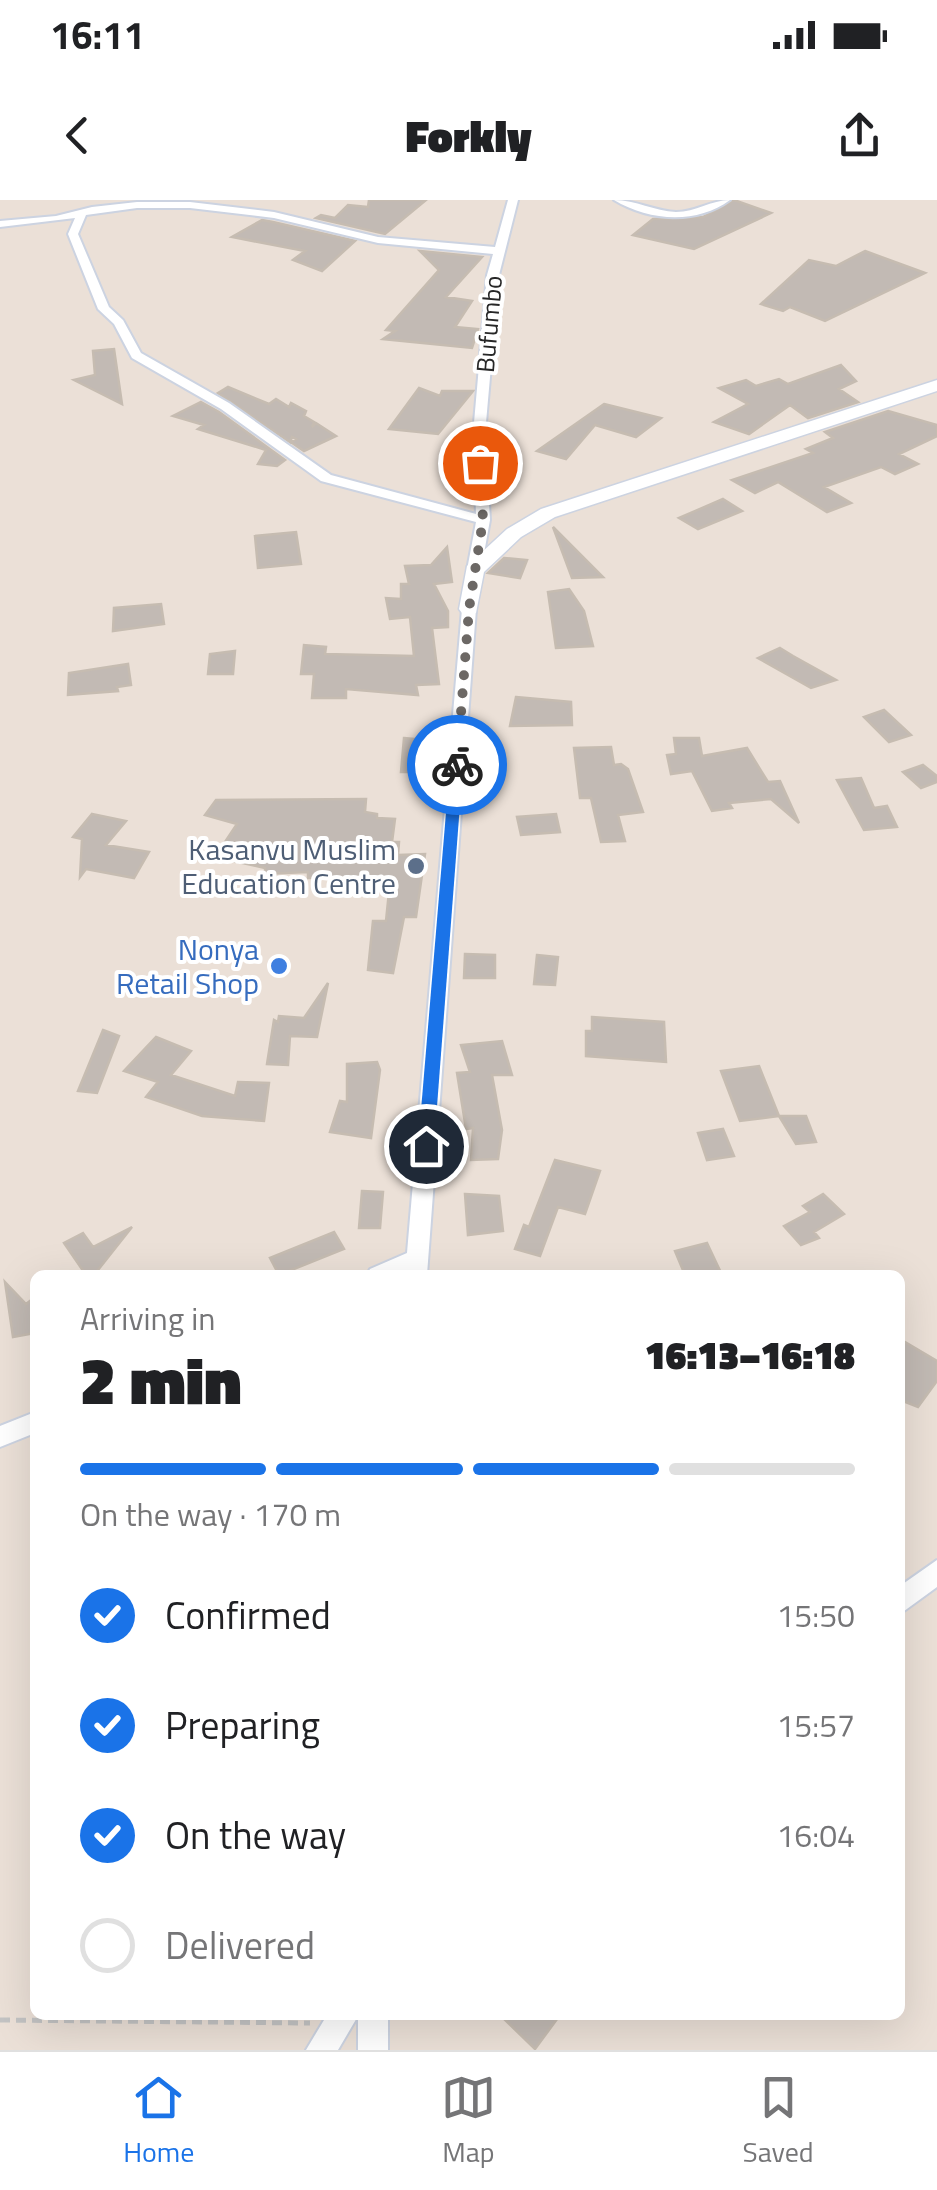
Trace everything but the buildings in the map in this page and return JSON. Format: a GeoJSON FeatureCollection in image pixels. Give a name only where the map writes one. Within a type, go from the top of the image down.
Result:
{"type":"FeatureCollection","features":[{"type":"Feature","properties":{"kind":"street","name":"Bufumbo"},"geometry":{"type":"LineString","coordinates":[[474,570],[483,520],[479,434],[498,251],[513,200]]}},
{"type":"Feature","properties":{"kind":"street"},"geometry":{"type":"LineString","coordinates":[[618,200],[683,217],[697,215],[724,200]]}},
{"type":"Feature","properties":{"kind":"street"},"geometry":{"type":"LineString","coordinates":[[0,224],[85,208],[190,204],[274,215],[378,240],[498,251]]}},
{"type":"Feature","properties":{"kind":"street"},"geometry":{"type":"LineString","coordinates":[[85,208],[73,234],[85,269],[104,309],[119,322],[136,355],[225,406],[326,478],[483,520]]}},
{"type":"Feature","properties":{"kind":"street"},"geometry":{"type":"LineString","coordinates":[[417,1267],[474,570],[514,533],[548,513],[937,385]]}},
{"type":"Feature","properties":{"kind":"street"},"geometry":{"type":"LineString","coordinates":[[0,1437],[30,1424]]}},
{"type":"Feature","properties":{"kind":"street"},"geometry":{"type":"LineString","coordinates":[[905,1598],[937,1572]]}},
{"type":"Feature","properties":{"kind":"street"},"geometry":{"type":"LineString","coordinates":[[321,2050],[340,2020]]}},
{"type":"Feature","properties":{"kind":"street"},"geometry":{"type":"LineString","coordinates":[[373,2050],[374,2020]]}},
{"type":"Feature","properties":{"kind":"path"},"geometry":{"type":"LineString","coordinates":[[0,2020],[30,2020]]}},
{"type":"Feature","properties":{"kind":"way so far"},"geometry":{"type":"LineString","coordinates":[[457,765],[469,609],[483,520],[480,463]]}},
{"type":"Feature","properties":{"kind":"place","name":"Kasanvu Muslim Education Centre"},"geometry":{"type":"Point","coordinates":[416,866]}},
{"type":"Feature","properties":{"kind":"place","name":"Nonya Retail Shop"},"geometry":{"type":"Point","coordinates":[279,966]}},
{"type":"Feature","properties":{"kind":"route"},"geometry":{"type":"LineString","coordinates":[[426,1146],[457,765]]}}]}
